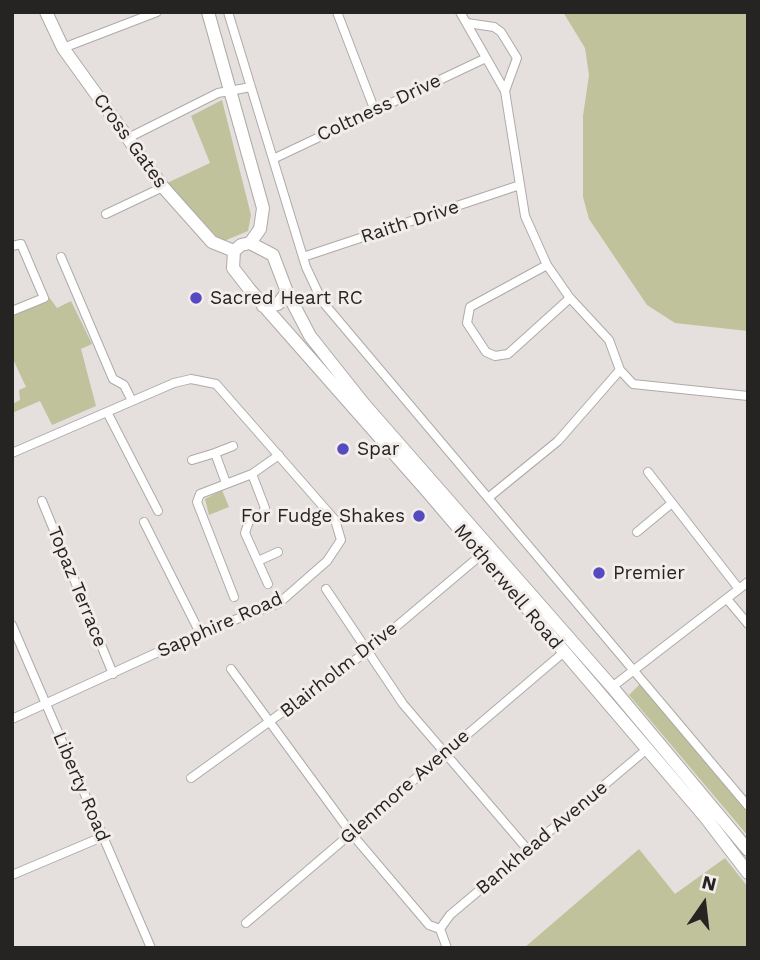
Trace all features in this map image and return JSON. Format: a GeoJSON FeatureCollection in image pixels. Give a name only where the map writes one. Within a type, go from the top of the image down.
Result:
{"type":"FeatureCollection","features":[{"type":"Feature","properties":{"kind":"main road","name":"Cross Gates"},"geometry":{"type":"LineString","coordinates":[[46,12],[63,48],[163,187],[212,242],[234,251]]}},
{"type":"Feature","properties":{"kind":"main road"},"geometry":{"type":"LineString","coordinates":[[208,12],[263,208],[260,229],[250,243],[241,245],[234,251]]}},
{"type":"Feature","properties":{"kind":"main road","name":"Motherwell Road"},"geometry":{"type":"LineString","coordinates":[[250,243],[272,255],[287,292],[310,336],[364,404],[612,687],[748,850]]}},
{"type":"Feature","properties":{"kind":"main road","name":"Motherwell Road"},"geometry":{"type":"LineString","coordinates":[[234,251],[233,268],[263,306],[647,749],[706,818],[748,873]]}},
{"type":"Feature","properties":{"kind":"main road"},"geometry":{"type":"LineString","coordinates":[[263,306],[278,304],[287,292]]}},
{"type":"Feature","properties":{"kind":"street"},"geometry":{"type":"LineString","coordinates":[[63,48],[157,12]]}},
{"type":"Feature","properties":{"kind":"street"},"geometry":{"type":"LineString","coordinates":[[228,12],[303,257],[322,301],[748,806]]}},
{"type":"Feature","properties":{"kind":"street"},"geometry":{"type":"LineString","coordinates":[[337,12],[375,111]]}},
{"type":"Feature","properties":{"kind":"street"},"geometry":{"type":"LineString","coordinates":[[460,12],[505,91],[517,186],[525,216],[547,265],[570,298],[610,341],[620,370],[633,384],[748,396]]}},
{"type":"Feature","properties":{"kind":"street"},"geometry":{"type":"LineString","coordinates":[[467,23],[494,27],[501,32],[517,58],[505,91]]}},
{"type":"Feature","properties":{"kind":"street","name":"Coltness Drive"},"geometry":{"type":"LineString","coordinates":[[273,159],[486,58]]}},
{"type":"Feature","properties":{"kind":"street"},"geometry":{"type":"LineString","coordinates":[[128,138],[218,93],[251,87]]}},
{"type":"Feature","properties":{"kind":"street","name":"Raith Drive"},"geometry":{"type":"LineString","coordinates":[[303,257],[517,186]]}},
{"type":"Feature","properties":{"kind":"street"},"geometry":{"type":"LineString","coordinates":[[106,214],[163,187]]}},
{"type":"Feature","properties":{"kind":"street"},"geometry":{"type":"LineString","coordinates":[[12,311],[44,298],[17,245]]}},
{"type":"Feature","properties":{"kind":"street"},"geometry":{"type":"LineString","coordinates":[[61,257],[113,379],[124,384],[132,401]]}},
{"type":"Feature","properties":{"kind":"street"},"geometry":{"type":"LineString","coordinates":[[547,265],[470,306],[467,323],[486,352],[495,356],[508,354],[570,298]]}},
{"type":"Feature","properties":{"kind":"street"},"geometry":{"type":"LineString","coordinates":[[488,498],[558,441],[620,370]]}},
{"type":"Feature","properties":{"kind":"street","name":"Sapphire Road"},"geometry":{"type":"LineString","coordinates":[[12,453],[174,383],[191,379],[216,384],[335,520],[341,540],[327,561],[279,603],[200,633],[12,719]]}},
{"type":"Feature","properties":{"kind":"street"},"geometry":{"type":"LineString","coordinates":[[107,412],[158,511]]}},
{"type":"Feature","properties":{"kind":"street"},"geometry":{"type":"LineString","coordinates":[[192,460],[233,446]]}},
{"type":"Feature","properties":{"kind":"street"},"geometry":{"type":"LineString","coordinates":[[215,453],[226,483]]}},
{"type":"Feature","properties":{"kind":"street"},"geometry":{"type":"LineString","coordinates":[[234,597],[199,509],[200,494],[252,474],[279,455]]}},
{"type":"Feature","properties":{"kind":"street"},"geometry":{"type":"LineString","coordinates":[[648,472],[739,589]]}},
{"type":"Feature","properties":{"kind":"street"},"geometry":{"type":"LineString","coordinates":[[252,474],[265,508],[262,514],[249,521],[245,533],[268,584]]}},
{"type":"Feature","properties":{"kind":"street","name":"Topaz Terrace"},"geometry":{"type":"LineString","coordinates":[[42,501],[113,674]]}},
{"type":"Feature","properties":{"kind":"street"},"geometry":{"type":"LineString","coordinates":[[637,532],[672,503]]}},
{"type":"Feature","properties":{"kind":"street"},"geometry":{"type":"LineString","coordinates":[[144,522],[200,633]]}},
{"type":"Feature","properties":{"kind":"street"},"geometry":{"type":"LineString","coordinates":[[258,561],[278,552]]}},
{"type":"Feature","properties":{"kind":"street","name":"Blairholm Drive"},"geometry":{"type":"LineString","coordinates":[[191,778],[271,723],[366,652],[481,555]]}},
{"type":"Feature","properties":{"kind":"street"},"geometry":{"type":"LineString","coordinates":[[612,687],[748,582]]}},
{"type":"Feature","properties":{"kind":"street"},"geometry":{"type":"LineString","coordinates":[[326,589],[366,652],[443,754],[528,850]]}},
{"type":"Feature","properties":{"kind":"street"},"geometry":{"type":"LineString","coordinates":[[727,599],[748,624]]}},
{"type":"Feature","properties":{"kind":"street","name":"Liberty Road"},"geometry":{"type":"LineString","coordinates":[[13,629],[151,948]]}},
{"type":"Feature","properties":{"kind":"street","name":"Glenmore Avenue"},"geometry":{"type":"LineString","coordinates":[[246,923],[564,652]]}},
{"type":"Feature","properties":{"kind":"street"},"geometry":{"type":"LineString","coordinates":[[231,669],[351,833],[429,925],[440,929],[446,948]]}},
{"type":"Feature","properties":{"kind":"street","name":"Bankhead Avenue"},"geometry":{"type":"LineString","coordinates":[[440,929],[450,915],[647,749]]}},
{"type":"Feature","properties":{"kind":"street"},"geometry":{"type":"LineString","coordinates":[[12,875],[102,837]]}},
{"type":"Feature","properties":{"kind":"green space"},"geometry":{"type":"Polygon","coordinates":[[[563,12],[748,12],[748,331],[675,323],[647,305],[589,219],[583,197],[583,116],[589,75],[585,48],[563,12]]]}},
{"type":"Feature","properties":{"kind":"green space"},"geometry":{"type":"Polygon","coordinates":[[[222,100],[251,215],[248,231],[224,241],[218,238],[167,183],[210,163],[191,116],[222,100]]]}},
{"type":"Feature","properties":{"kind":"green space"},"geometry":{"type":"Polygon","coordinates":[[[49,297],[57,308],[71,301],[92,344],[81,349],[96,406],[52,425],[40,401],[12,413],[12,404],[20,400],[19,390],[26,387],[12,357],[12,315],[49,297]]]}},
{"type":"Feature","properties":{"kind":"green space"},"geometry":{"type":"Polygon","coordinates":[[[222,490],[229,507],[209,515],[205,499],[222,490]]]}},
{"type":"Feature","properties":{"kind":"green space"},"geometry":{"type":"Polygon","coordinates":[[[640,684],[748,813],[748,836],[629,695],[640,684]]]}},
{"type":"Feature","properties":{"kind":"green space"},"geometry":{"type":"Polygon","coordinates":[[[639,849],[675,894],[725,858],[748,887],[748,948],[524,948],[639,849]]]}},
{"type":"Feature","properties":{"kind":"place","name":"Sacred Heart RC"},"geometry":{"type":"Point","coordinates":[196,298]}},
{"type":"Feature","properties":{"kind":"place","name":"Spar"},"geometry":{"type":"Point","coordinates":[343,449]}},
{"type":"Feature","properties":{"kind":"place","name":"For Fudge Shakes"},"geometry":{"type":"Point","coordinates":[419,516]}},
{"type":"Feature","properties":{"kind":"place","name":"Premier"},"geometry":{"type":"Point","coordinates":[599,573]}}]}
